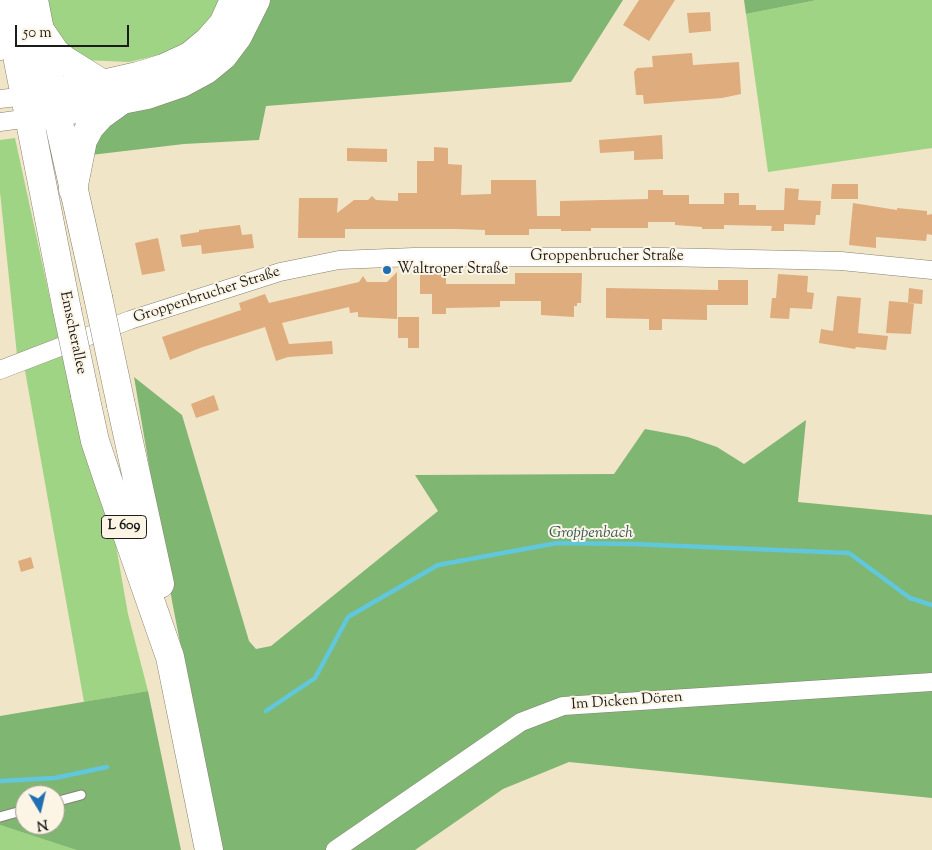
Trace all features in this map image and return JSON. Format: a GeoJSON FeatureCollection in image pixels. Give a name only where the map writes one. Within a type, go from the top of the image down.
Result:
{"type":"FeatureCollection","features":[{"type":"Feature","properties":{"kind":"main road","name":"Emscherallee"},"geometry":{"type":"LineString","coordinates":[[6,0],[33,104],[67,310],[95,441],[170,657]]}},
{"type":"Feature","properties":{"kind":"main road","name":"Emscherallee"},"geometry":{"type":"LineString","coordinates":[[34,0],[40,30],[33,104],[73,190],[98,297],[167,620],[170,657],[209,850]]}},
{"type":"Feature","properties":{"kind":"main road"},"geometry":{"type":"LineString","coordinates":[[73,190],[83,140],[90,127],[104,112],[113,92],[190,56],[208,41],[223,24],[234,0]]}},
{"type":"Feature","properties":{"kind":"main road"},"geometry":{"type":"LineString","coordinates":[[33,104],[113,92],[147,95],[182,84],[206,70],[223,56],[238,36],[256,0]]}},
{"type":"Feature","properties":{"kind":"main road"},"geometry":{"type":"LineString","coordinates":[[40,30],[55,52],[66,62],[113,92]]}},
{"type":"Feature","properties":{"kind":"street"},"geometry":{"type":"LineString","coordinates":[[0,51],[12,26]]}},
{"type":"Feature","properties":{"kind":"street"},"geometry":{"type":"LineString","coordinates":[[0,122],[33,104]]}},
{"type":"Feature","properties":{"kind":"street","name":"Groppenbrucher Straße"},"geometry":{"type":"LineString","coordinates":[[0,370],[126,322],[196,299],[280,272],[339,260],[414,257],[662,257],[841,261],[932,270]]}},
{"type":"Feature","properties":{"kind":"street","name":"Im Dicken Dören"},"geometry":{"type":"LineString","coordinates":[[334,850],[521,722],[563,706],[932,682]]}},
{"type":"Feature","properties":{"kind":"lane"},"geometry":{"type":"LineString","coordinates":[[65,799],[81,795]]}},
{"type":"Feature","properties":{"kind":"lane"},"geometry":{"type":"LineString","coordinates":[[0,817],[15,813]]}},
{"type":"Feature","properties":{"kind":"green space"},"geometry":{"type":"Polygon","coordinates":[[[48,0],[220,0],[203,33],[168,53],[129,62],[83,60],[56,42],[48,0]]]}},
{"type":"Feature","properties":{"kind":"green space"},"geometry":{"type":"Polygon","coordinates":[[[267,0],[623,0],[571,82],[266,106],[259,140],[184,144],[91,155],[100,130],[267,0]]]}},
{"type":"Feature","properties":{"kind":"green space"},"geometry":{"type":"Polygon","coordinates":[[[744,0],[817,0],[746,14],[744,0]]]}},
{"type":"Feature","properties":{"kind":"green space"},"geometry":{"type":"Polygon","coordinates":[[[817,0],[932,0],[932,148],[768,172],[746,14],[817,0]]]}},
{"type":"Feature","properties":{"kind":"green space"},"geometry":{"type":"Polygon","coordinates":[[[15,138],[70,391],[84,441],[112,523],[128,614],[148,691],[84,702],[24,365],[17,355],[0,192],[0,140],[15,138]]]}},
{"type":"Feature","properties":{"kind":"green space"},"geometry":{"type":"Polygon","coordinates":[[[134,377],[182,415],[249,641],[256,649],[271,646],[438,511],[415,475],[614,474],[645,429],[688,437],[717,447],[744,464],[806,420],[798,502],[932,515],[932,798],[569,762],[503,789],[415,850],[223,850],[207,782],[172,601],[134,377]]]}},
{"type":"Feature","properties":{"kind":"green space"},"geometry":{"type":"Polygon","coordinates":[[[148,691],[181,850],[77,850],[31,835],[65,835],[65,785],[15,785],[15,830],[0,825],[0,716],[148,691]]]}},
{"type":"Feature","properties":{"kind":"green space"},"geometry":{"type":"Polygon","coordinates":[[[0,825],[15,830],[15,835],[32,835],[77,850],[0,850],[0,825]]]}},
{"type":"Feature","properties":{"kind":"building"},"geometry":{"type":"Polygon","coordinates":[[[639,0],[675,0],[649,41],[623,25],[639,0]]]}},
{"type":"Feature","properties":{"kind":"building"},"geometry":{"type":"Polygon","coordinates":[[[710,12],[711,31],[689,33],[687,13],[710,12]]]}},
{"type":"Feature","properties":{"kind":"building"},"geometry":{"type":"Polygon","coordinates":[[[692,53],[693,65],[739,62],[741,94],[722,98],[644,104],[643,95],[636,95],[634,72],[637,68],[653,67],[652,56],[692,53]]]}},
{"type":"Feature","properties":{"kind":"building"},"geometry":{"type":"Polygon","coordinates":[[[662,135],[663,159],[634,160],[634,151],[600,153],[599,140],[662,135]]]}},
{"type":"Feature","properties":{"kind":"building"},"geometry":{"type":"Polygon","coordinates":[[[434,147],[448,148],[448,164],[462,165],[461,195],[491,194],[491,180],[536,180],[537,216],[560,216],[560,201],[648,199],[648,190],[663,190],[663,195],[689,195],[689,204],[724,204],[724,193],[739,193],[739,205],[756,205],[756,210],[784,210],[785,188],[799,189],[798,200],[821,201],[820,215],[816,215],[815,225],[784,224],[784,231],[771,231],[772,226],[724,225],[724,229],[702,229],[702,227],[675,225],[675,222],[648,222],[648,228],[591,228],[591,231],[529,229],[529,235],[485,235],[485,230],[457,229],[345,229],[345,238],[298,238],[299,198],[338,198],[337,213],[354,200],[368,200],[372,196],[376,200],[398,201],[398,193],[417,193],[417,161],[434,161],[434,147]]]}},
{"type":"Feature","properties":{"kind":"building"},"geometry":{"type":"Polygon","coordinates":[[[347,148],[387,149],[387,162],[347,161],[347,148]]]}},
{"type":"Feature","properties":{"kind":"building"},"geometry":{"type":"Polygon","coordinates":[[[832,184],[858,184],[858,199],[831,199],[832,184]]]}},
{"type":"Feature","properties":{"kind":"building"},"geometry":{"type":"Polygon","coordinates":[[[853,203],[897,210],[897,208],[927,211],[927,215],[932,214],[932,235],[927,234],[926,241],[876,237],[876,248],[849,245],[853,203]]]}},
{"type":"Feature","properties":{"kind":"building"},"geometry":{"type":"Polygon","coordinates":[[[240,225],[242,235],[252,234],[254,248],[202,254],[201,245],[182,247],[180,235],[199,232],[199,230],[240,225]]]}},
{"type":"Feature","properties":{"kind":"building"},"geometry":{"type":"Polygon","coordinates":[[[158,238],[165,271],[142,275],[135,243],[158,238]]]}},
{"type":"Feature","properties":{"kind":"building"},"geometry":{"type":"Polygon","coordinates":[[[397,272],[397,319],[358,317],[358,312],[350,313],[349,307],[282,323],[289,344],[332,341],[333,354],[288,357],[276,361],[265,327],[170,360],[162,337],[241,310],[239,303],[265,294],[269,303],[359,282],[363,276],[367,282],[387,282],[397,272]]]}},
{"type":"Feature","properties":{"kind":"building"},"geometry":{"type":"Polygon","coordinates":[[[420,273],[446,273],[446,284],[515,284],[515,273],[582,273],[581,303],[577,303],[577,306],[574,306],[574,317],[541,315],[541,301],[500,301],[500,307],[446,308],[446,314],[432,314],[432,294],[420,294],[420,273]]]}},
{"type":"Feature","properties":{"kind":"building"},"geometry":{"type":"Polygon","coordinates":[[[778,274],[808,276],[807,292],[814,293],[812,309],[790,308],[789,319],[770,318],[772,298],[776,298],[778,274]]]}},
{"type":"Feature","properties":{"kind":"building"},"geometry":{"type":"Polygon","coordinates":[[[718,280],[748,280],[748,305],[707,305],[707,320],[662,319],[662,330],[649,330],[649,319],[606,318],[606,288],[718,290],[718,280]]]}},
{"type":"Feature","properties":{"kind":"building"},"geometry":{"type":"Polygon","coordinates":[[[909,288],[923,290],[922,304],[908,303],[909,288]]]}},
{"type":"Feature","properties":{"kind":"building"},"geometry":{"type":"Polygon","coordinates":[[[837,296],[861,298],[858,333],[888,336],[886,350],[856,347],[855,349],[819,343],[821,329],[833,331],[837,296]]]}},
{"type":"Feature","properties":{"kind":"building"},"geometry":{"type":"Polygon","coordinates":[[[889,301],[914,303],[911,334],[886,333],[889,301]]]}},
{"type":"Feature","properties":{"kind":"building"},"geometry":{"type":"Polygon","coordinates":[[[398,317],[419,317],[419,348],[408,348],[408,338],[398,338],[398,317]]]}},
{"type":"Feature","properties":{"kind":"building"},"geometry":{"type":"Polygon","coordinates":[[[214,395],[219,410],[196,418],[191,404],[214,395]]]}},
{"type":"Feature","properties":{"kind":"building"},"geometry":{"type":"Polygon","coordinates":[[[31,557],[34,568],[21,572],[18,561],[31,557]]]}},
{"type":"Feature","properties":{"kind":"waterway","name":"Groppenbach"},"geometry":{"type":"LineString","coordinates":[[266,711],[315,678],[348,617],[438,565],[557,543],[633,544],[849,553],[910,598],[932,605]]}},
{"type":"Feature","properties":{"kind":"waterway","name":"Groppenbach"},"geometry":{"type":"LineString","coordinates":[[0,781],[55,778],[107,767]]}},
{"type":"Feature","properties":{"kind":"place","name":"Waltroper Straße"},"geometry":{"type":"Point","coordinates":[387,270]}}]}
